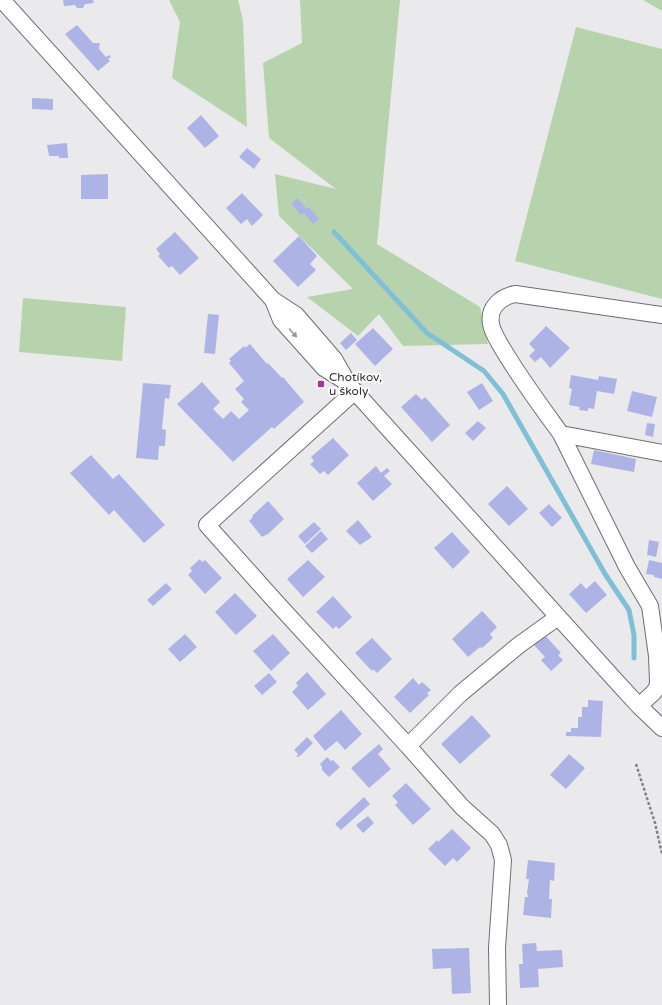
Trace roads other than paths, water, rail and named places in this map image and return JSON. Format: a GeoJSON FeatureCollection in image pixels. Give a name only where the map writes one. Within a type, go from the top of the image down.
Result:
{"type":"FeatureCollection","features":[{"type":"Feature","properties":{"kind":"street"},"geometry":{"type":"LineString","coordinates":[[2,0],[273,300],[281,320],[324,368],[352,388],[639,706],[662,728]]}},
{"type":"Feature","properties":{"kind":"street"},"geometry":{"type":"LineString","coordinates":[[639,706],[657,688],[656,607],[627,567],[562,434],[528,389],[508,358],[491,325],[491,317],[494,307],[499,301],[507,296],[515,294],[662,315]]}},
{"type":"Feature","properties":{"kind":"street"},"geometry":{"type":"LineString","coordinates":[[352,388],[208,525],[462,807],[492,834],[499,845],[503,860],[497,948],[498,1005]]}},
{"type":"Feature","properties":{"kind":"street"},"geometry":{"type":"LineString","coordinates":[[562,434],[662,453]]}},
{"type":"Feature","properties":{"kind":"street"},"geometry":{"type":"LineString","coordinates":[[408,746],[460,694],[519,645],[558,617]]}},
{"type":"Feature","properties":{"kind":"waterway"},"geometry":{"type":"LineString","coordinates":[[334,232],[427,333],[484,371],[503,394],[605,574],[629,610],[634,635],[634,658]]}},
{"type":"Feature","properties":{"kind":"place","name":"Chotíkov, u školy"},"geometry":{"type":"Point","coordinates":[321,384]}}]}
